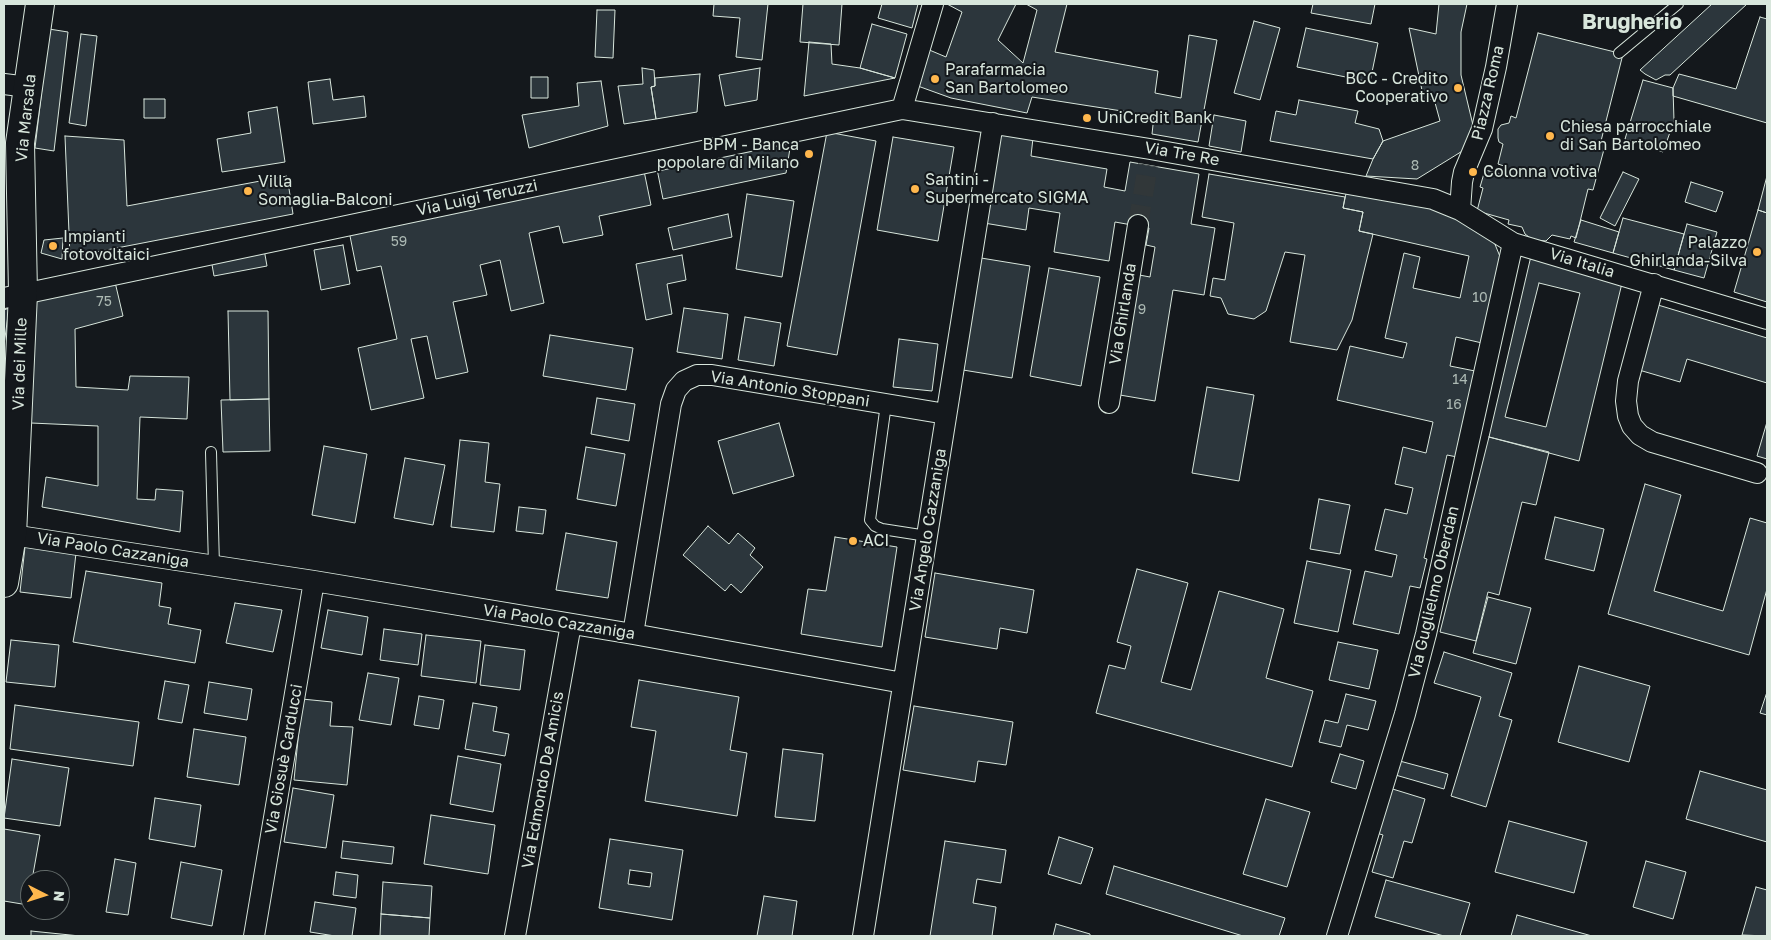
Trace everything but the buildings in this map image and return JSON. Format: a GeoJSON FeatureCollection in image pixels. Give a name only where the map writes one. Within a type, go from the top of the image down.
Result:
{"type":"FeatureCollection","features":[{"type":"Feature","properties":{"kind":"main road","name":"Via Marsala"},"geometry":{"type":"LineString","coordinates":[[13,296],[20,143],[16,86],[40,4]]}},
{"type":"Feature","properties":{"kind":"main road","name":"Via dei Mille"},"geometry":{"type":"LineString","coordinates":[[4,583],[12,535],[13,296]]}},
{"type":"Feature","properties":{"kind":"street"},"geometry":{"type":"LineString","coordinates":[[902,109],[933,4]]}},
{"type":"Feature","properties":{"kind":"street","name":"Piazza Roma"},"geometry":{"type":"LineString","coordinates":[[1460,210],[1464,172],[1482,129],[1496,67],[1507,4]]}},
{"type":"Feature","properties":{"kind":"street","name":"Via Tre Re"},"geometry":{"type":"LineString","coordinates":[[902,109],[993,123],[1149,157],[1433,199],[1460,210]]}},
{"type":"Feature","properties":{"kind":"street","name":"Via Luigi Teruzzi"},"geometry":{"type":"LineString","coordinates":[[13,296],[902,109]]}},
{"type":"Feature","properties":{"kind":"street","name":"Via Angelo Cazzaniga"},"geometry":{"type":"LineString","coordinates":[[862,936],[993,123]]}},
{"type":"Feature","properties":{"kind":"street","name":"Via Italia"},"geometry":{"type":"LineString","coordinates":[[1460,210],[1513,243],[1767,319]]}},
{"type":"Feature","properties":{"kind":"street","name":"Via Ghirlanda"},"geometry":{"type":"LineString","coordinates":[[1109,403],[1138,226]]}},
{"type":"Feature","properties":{"kind":"street","name":"Via Guglielmo Oberdan"},"geometry":{"type":"LineString","coordinates":[[1337,936],[1405,714],[1424,641],[1513,243]]}},
{"type":"Feature","properties":{"kind":"street"},"geometry":{"type":"LineString","coordinates":[[1654,284],[1627,387],[1627,409],[1632,426],[1640,435],[1652,442],[1756,473]]}},
{"type":"Feature","properties":{"kind":"street","name":"Via Antonio Stoppani"},"geometry":{"type":"LineString","coordinates":[[633,634],[672,404],[679,385],[690,377],[712,375],[946,414]]}},
{"type":"Feature","properties":{"kind":"street","name":"Via Paolo Cazzaniga"},"geometry":{"type":"LineString","coordinates":[[12,535],[314,581],[633,634],[903,683]]}},
{"type":"Feature","properties":{"kind":"street","name":"Via Giosuè Carducci"},"geometry":{"type":"LineString","coordinates":[[254,936],[314,581]]}},
{"type":"Feature","properties":{"kind":"street","name":"Via Edmondo De Amicis"},"geometry":{"type":"LineString","coordinates":[[516,936],[571,624]]}},
{"type":"Feature","properties":{"kind":"lane"},"geometry":{"type":"LineString","coordinates":[[1619,53],[1678,4]]}},
{"type":"Feature","properties":{"kind":"lane"},"geometry":{"type":"LineString","coordinates":[[886,404],[870,520],[875,526],[882,529],[926,536]]}},
{"type":"Feature","properties":{"kind":"lane","name":"Via Paolo Cazzaniga"},"geometry":{"type":"LineString","coordinates":[[211,452],[214,566]]}},
{"type":"Feature","properties":{"kind":"tunnel"},"geometry":{"type":"LineString","coordinates":[[1138,225],[1148,165]]}},
{"type":"Feature","properties":{"kind":"place","name":"Parafarmacia San Bartolomeo"},"geometry":{"type":"Point","coordinates":[935,79]}},
{"type":"Feature","properties":{"kind":"place","name":"BCC - Credito Cooperativo"},"geometry":{"type":"Point","coordinates":[1458,88]}},
{"type":"Feature","properties":{"kind":"place","name":"UniCredit Bank"},"geometry":{"type":"Point","coordinates":[1087,118]}},
{"type":"Feature","properties":{"kind":"place","name":"Chiesa parrocchiale di San Bartolomeo"},"geometry":{"type":"Point","coordinates":[1550,136]}},
{"type":"Feature","properties":{"kind":"place","name":"BPM - Banca popolare di Milano"},"geometry":{"type":"Point","coordinates":[809,154]}},
{"type":"Feature","properties":{"kind":"place","name":"Colonna votiva"},"geometry":{"type":"Point","coordinates":[1473,172]}},
{"type":"Feature","properties":{"kind":"place","name":"Santini - Supermercato SIGMA"},"geometry":{"type":"Point","coordinates":[915,189]}},
{"type":"Feature","properties":{"kind":"place","name":"Villa Somaglia-Balconi"},"geometry":{"type":"Point","coordinates":[248,191]}},
{"type":"Feature","properties":{"kind":"place","name":"Impianti fotovoltaici"},"geometry":{"type":"Point","coordinates":[53,246]}},
{"type":"Feature","properties":{"kind":"place","name":"Palazzo Ghirlanda-Silva"},"geometry":{"type":"Point","coordinates":[1757,252]}},
{"type":"Feature","properties":{"kind":"place","name":"ACI"},"geometry":{"type":"Point","coordinates":[853,541]}},
{"type":"Feature","properties":{"kind":"district","name":"Brugherio"},"geometry":{"type":"Point","coordinates":[1632,22]}}]}
